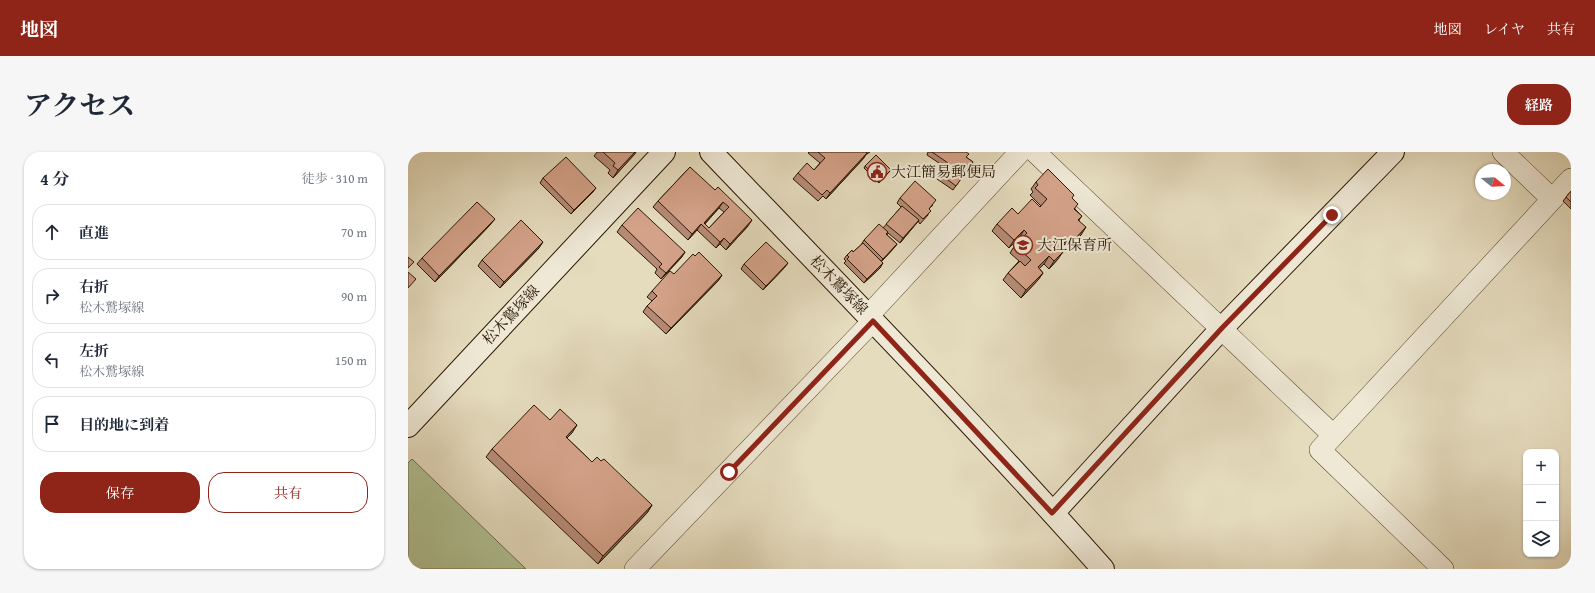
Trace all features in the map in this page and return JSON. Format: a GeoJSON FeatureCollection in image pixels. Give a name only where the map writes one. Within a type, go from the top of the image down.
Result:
{"type":"FeatureCollection","features":[{"type":"Feature","properties":{"kind":"main road","name":"松木鷲塚線"},"geometry":{"type":"LineString","coordinates":[[408,426],[664,152]]}},
{"type":"Feature","properties":{"kind":"main road","name":"松木鷲塚線"},"geometry":{"type":"LineString","coordinates":[[711,152],[871,318],[1103,569]]}},
{"type":"Feature","properties":{"kind":"main road"},"geometry":{"type":"LineString","coordinates":[[1052,513],[1222,328],[1393,152]]}},
{"type":"Feature","properties":{"kind":"street"},"geometry":{"type":"LineString","coordinates":[[635,569],[871,318],[1020,152]]}},
{"type":"Feature","properties":{"kind":"street"},"geometry":{"type":"LineString","coordinates":[[1035,152],[1333,435]]}},
{"type":"Feature","properties":{"kind":"street"},"geometry":{"type":"LineString","coordinates":[[1503,152],[1552,199]]}},
{"type":"Feature","properties":{"kind":"street"},"geometry":{"type":"LineString","coordinates":[[1443,569],[1320,450],[1571,179]]}},
{"type":"Feature","properties":{"kind":"green space"},"geometry":{"type":"Polygon","coordinates":[[[412,459],[526,569],[408,569],[408,463],[412,459]]]}},
{"type":"Feature","properties":{"kind":"building"},"geometry":{"type":"Polygon","coordinates":[[[603,152],[635,152],[618,170],[613,166],[615,163],[603,152]]]}},
{"type":"Feature","properties":{"kind":"building"},"geometry":{"type":"Polygon","coordinates":[[[818,152],[867,153],[830,193],[827,190],[822,195],[798,173],[807,163],[814,170],[825,158],[818,152]]]}},
{"type":"Feature","properties":{"kind":"building"},"geometry":{"type":"Polygon","coordinates":[[[932,152],[966,152],[969,154],[966,157],[973,162],[956,186],[940,174],[948,163],[932,152]]]}},
{"type":"Feature","properties":{"kind":"building"},"geometry":{"type":"Polygon","coordinates":[[[876,155],[891,170],[880,181],[865,166],[876,155]]]}},
{"type":"Feature","properties":{"kind":"building"},"geometry":{"type":"Polygon","coordinates":[[[566,157],[596,188],[574,210],[543,178],[566,157]]]}},
{"type":"Feature","properties":{"kind":"building"},"geometry":{"type":"Polygon","coordinates":[[[690,167],[715,190],[718,187],[752,220],[730,244],[724,238],[720,242],[701,224],[692,234],[658,201],[690,167]],[[723,202],[704,223],[709,228],[729,207],[723,202]]]}},
{"type":"Feature","properties":{"kind":"building"},"geometry":{"type":"Polygon","coordinates":[[[1048,169],[1074,195],[1072,198],[1078,204],[1074,209],[1082,216],[1078,220],[1086,227],[1074,240],[1070,237],[1059,248],[1063,252],[1054,261],[1049,256],[1038,267],[1043,273],[1026,290],[1008,273],[1020,261],[1025,266],[1031,260],[1015,245],[1027,233],[1024,230],[1014,240],[997,224],[1012,208],[1018,214],[1032,199],[1040,207],[1047,199],[1035,188],[1038,185],[1036,182],[1048,169]]]}},
{"type":"Feature","properties":{"kind":"building"},"geometry":{"type":"Polygon","coordinates":[[[915,181],[936,200],[929,209],[931,211],[923,219],[900,198],[915,181]]]}},
{"type":"Feature","properties":{"kind":"building"},"geometry":{"type":"Polygon","coordinates":[[[1571,191],[1571,202],[1566,197],[1571,191]]]}},
{"type":"Feature","properties":{"kind":"building"},"geometry":{"type":"Polygon","coordinates":[[[477,202],[495,219],[439,276],[422,258],[477,202]]]}},
{"type":"Feature","properties":{"kind":"building"},"geometry":{"type":"Polygon","coordinates":[[[902,206],[919,220],[903,238],[886,224],[902,206]]]}},
{"type":"Feature","properties":{"kind":"building"},"geometry":{"type":"Polygon","coordinates":[[[638,208],[685,252],[666,273],[659,267],[662,264],[622,225],[638,208]]]}},
{"type":"Feature","properties":{"kind":"building"},"geometry":{"type":"Polygon","coordinates":[[[521,220],[543,242],[504,282],[482,260],[521,220]]]}},
{"type":"Feature","properties":{"kind":"building"},"geometry":{"type":"Polygon","coordinates":[[[879,224],[888,232],[886,234],[897,244],[883,259],[864,240],[879,224]]]}},
{"type":"Feature","properties":{"kind":"building"},"geometry":{"type":"Polygon","coordinates":[[[766,242],[788,263],[766,286],[744,264],[766,242]]]}},
{"type":"Feature","properties":{"kind":"building"},"geometry":{"type":"Polygon","coordinates":[[[863,243],[883,263],[867,279],[847,259],[849,257],[847,255],[852,250],[853,252],[863,243]]]}},
{"type":"Feature","properties":{"kind":"building"},"geometry":{"type":"Polygon","coordinates":[[[699,252],[722,275],[671,328],[647,306],[657,296],[652,291],[670,271],[674,274],[693,254],[695,256],[699,252]]]}},
{"type":"Feature","properties":{"kind":"building"},"geometry":{"type":"Polygon","coordinates":[[[408,257],[414,262],[408,268],[408,257]]]}},
{"type":"Feature","properties":{"kind":"building"},"geometry":{"type":"Polygon","coordinates":[[[408,272],[416,279],[408,288],[408,272]]]}},
{"type":"Feature","properties":{"kind":"building"},"geometry":{"type":"Polygon","coordinates":[[[534,405],[550,420],[560,409],[577,425],[566,437],[592,462],[597,457],[601,461],[604,459],[652,505],[603,556],[492,449],[534,405]]]}},
{"type":"Feature","properties":{"kind":"place","name":"大江簡易郵便局"},"geometry":{"type":"Point","coordinates":[877,172]}},
{"type":"Feature","properties":{"kind":"place","name":"大江保育所"},"geometry":{"type":"Point","coordinates":[1023,245]}},
{"type":"Feature","properties":{"kind":"route"},"geometry":{"type":"LineString","coordinates":[[729,472],[873,321],[1052,513],[1222,328],[1332,215]]}}]}
